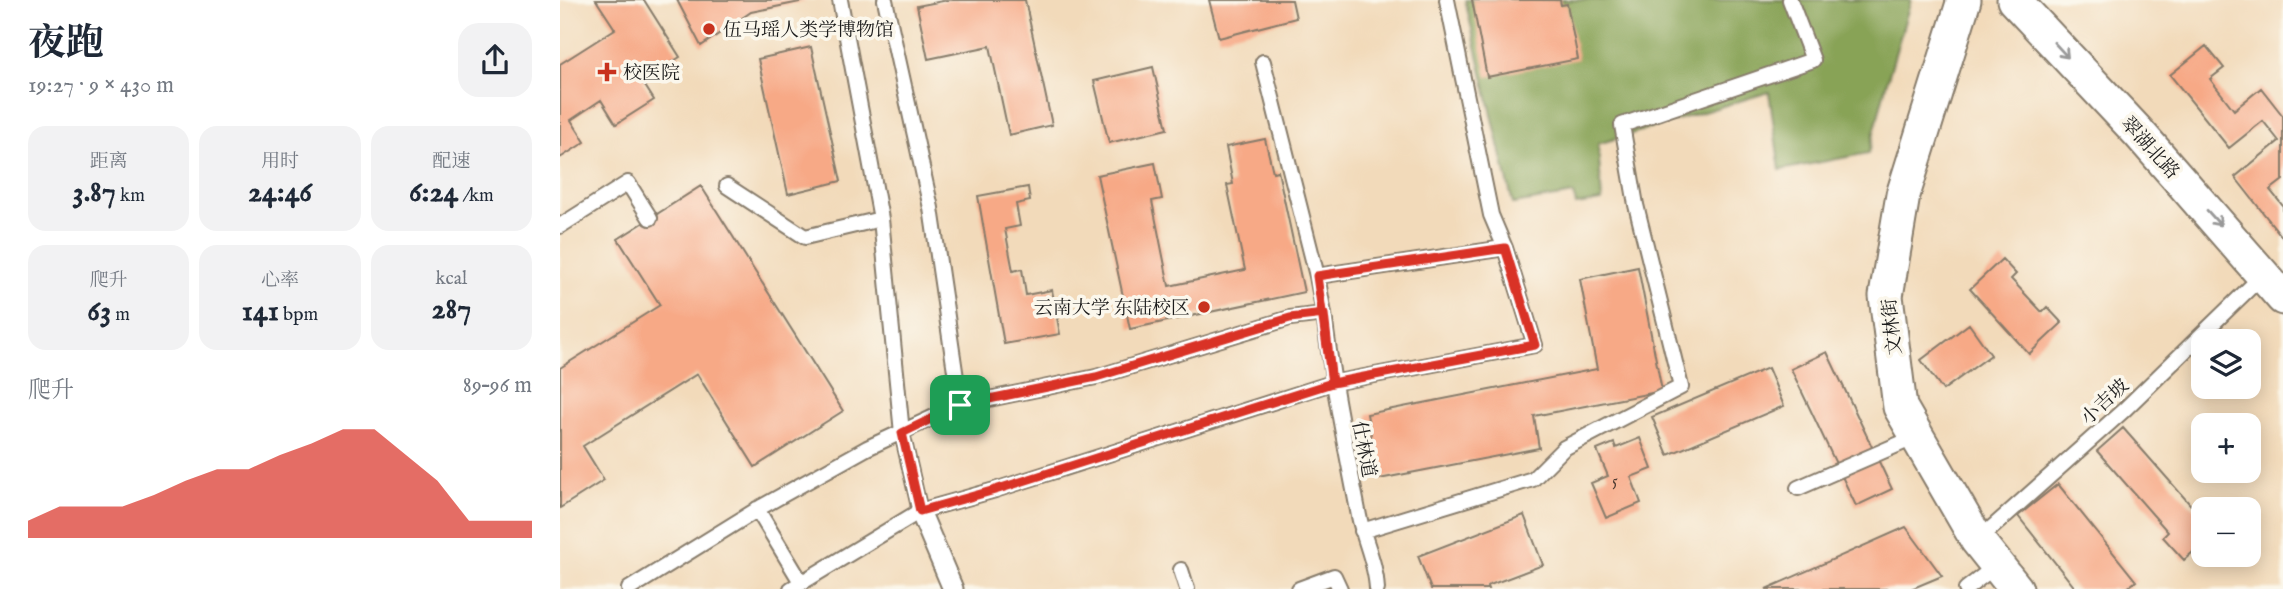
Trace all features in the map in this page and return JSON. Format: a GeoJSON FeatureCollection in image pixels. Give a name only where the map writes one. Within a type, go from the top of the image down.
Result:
{"type":"FeatureCollection","features":[{"type":"Feature","properties":{"kind":"street","name":"文林街"},"geometry":{"type":"LineString","coordinates":[[1948,0],[1889,194],[1872,297],[1886,410],[1978,569],[2016,589]]}},
{"type":"Feature","properties":{"kind":"street","name":"文林街"},"geometry":{"type":"LineString","coordinates":[[1964,0],[1903,195],[1886,296],[1900,407],[1978,569]]}},
{"type":"Feature","properties":{"kind":"street","name":"翠湖北路"},"geometry":{"type":"LineString","coordinates":[[2014,0],[2138,132],[2274,286]]}},
{"type":"Feature","properties":{"kind":"street"},"geometry":{"type":"LineString","coordinates":[[920,511],[953,589]]}},
{"type":"Feature","properties":{"kind":"lane"},"geometry":{"type":"LineString","coordinates":[[840,0],[881,219],[902,433],[920,511]]}},
{"type":"Feature","properties":{"kind":"lane"},"geometry":{"type":"LineString","coordinates":[[885,0],[930,208],[960,405]]}},
{"type":"Feature","properties":{"kind":"lane"},"geometry":{"type":"LineString","coordinates":[[757,509],[796,586],[920,511],[995,490],[1332,383],[1535,345],[1505,248],[1491,215],[1447,0]]}},
{"type":"Feature","properties":{"kind":"lane"},"geometry":{"type":"LineString","coordinates":[[1362,531],[1533,479],[1564,448],[1681,387],[1636,205],[1622,125],[1813,60],[1790,0]]}},
{"type":"Feature","properties":{"kind":"lane","name":"仕林道"},"geometry":{"type":"LineString","coordinates":[[1263,62],[1317,276],[1332,383],[1362,531],[1377,573],[1377,589]]}},
{"type":"Feature","properties":{"kind":"lane"},"geometry":{"type":"LineString","coordinates":[[560,226],[628,183],[650,218]]}},
{"type":"Feature","properties":{"kind":"lane"},"geometry":{"type":"LineString","coordinates":[[727,186],[805,237],[881,219]]}},
{"type":"Feature","properties":{"kind":"lane"},"geometry":{"type":"LineString","coordinates":[[1317,276],[1505,248]]}},
{"type":"Feature","properties":{"kind":"lane","name":"小吉坡"},"geometry":{"type":"LineString","coordinates":[[1978,569],[2124,410],[2274,286]]}},
{"type":"Feature","properties":{"kind":"lane"},"geometry":{"type":"LineString","coordinates":[[629,589],[757,509],[867,448],[960,405],[1096,377],[1290,318],[1324,314]]}},
{"type":"Feature","properties":{"kind":"lane"},"geometry":{"type":"LineString","coordinates":[[1798,488],[1904,442]]}},
{"type":"Feature","properties":{"kind":"lane"},"geometry":{"type":"LineString","coordinates":[[1181,570],[1187,589]]}},
{"type":"Feature","properties":{"kind":"lane"},"geometry":{"type":"LineString","coordinates":[[1299,589],[1334,576],[1340,589]]}},
{"type":"Feature","properties":{"kind":"green space"},"geometry":{"type":"Polygon","coordinates":[[[1465,0],[1911,0],[1869,153],[1780,170],[1769,92],[1598,144],[1602,201],[1576,205],[1574,194],[1513,204],[1465,0]]]}},
{"type":"Feature","properties":{"kind":"building","name":"校医院"},"geometry":{"type":"Polygon","coordinates":[[[596,0],[644,0],[680,57],[642,81],[654,100],[616,124],[601,100],[571,120],[585,142],[560,158],[560,64],[615,29],[596,0]]]}},
{"type":"Feature","properties":{"kind":"building","name":"伍马瑶人类学博物馆"},"geometry":{"type":"Polygon","coordinates":[[[677,0],[805,1],[751,12],[701,46],[677,0]]]}},
{"type":"Feature","properties":{"kind":"building"},"geometry":{"type":"Polygon","coordinates":[[[948,0],[1025,0],[1052,125],[1009,135],[990,46],[928,59],[917,6],[948,0]]]}},
{"type":"Feature","properties":{"kind":"building"},"geometry":{"type":"Polygon","coordinates":[[[1209,0],[1292,0],[1296,18],[1219,38],[1209,0]]]}},
{"type":"Feature","properties":{"kind":"building"},"geometry":{"type":"Polygon","coordinates":[[[1472,0],[1560,0],[1561,5],[1567,4],[1578,59],[1487,77],[1472,0]]]}},
{"type":"Feature","properties":{"kind":"building"},"geometry":{"type":"Polygon","coordinates":[[[2206,46],[2224,68],[2210,79],[2234,110],[2261,88],[2283,116],[2283,180],[2270,190],[2283,206],[2283,238],[2235,177],[2279,141],[2263,121],[2229,148],[2170,75],[2206,46]]]}},
{"type":"Feature","properties":{"kind":"building"},"geometry":{"type":"Polygon","coordinates":[[[811,47],[841,181],[788,194],[758,59],[811,47]]]}},
{"type":"Feature","properties":{"kind":"building"},"geometry":{"type":"Polygon","coordinates":[[[1153,67],[1167,129],[1109,143],[1094,81],[1153,67]]]}},
{"type":"Feature","properties":{"kind":"building"},"geometry":{"type":"Polygon","coordinates":[[[1265,139],[1273,172],[1278,171],[1304,292],[1130,329],[1097,175],[1155,163],[1162,199],[1152,201],[1169,286],[1245,270],[1227,185],[1233,184],[1226,147],[1265,139]]]}},
{"type":"Feature","properties":{"kind":"building"},"geometry":{"type":"Polygon","coordinates":[[[701,186],[843,411],[755,467],[697,374],[583,446],[604,480],[560,508],[560,368],[660,305],[618,239],[701,186]]]}},
{"type":"Feature","properties":{"kind":"building"},"geometry":{"type":"Polygon","coordinates":[[[1028,187],[1030,201],[1016,204],[1020,226],[1005,229],[1013,271],[1022,269],[1026,295],[1052,290],[1060,334],[1004,344],[978,196],[1028,187]]]}},
{"type":"Feature","properties":{"kind":"building"},"geometry":{"type":"Polygon","coordinates":[[[2002,259],[2016,274],[2011,279],[2042,312],[2047,307],[2062,323],[2029,354],[1970,289],[2002,259]]]}},
{"type":"Feature","properties":{"kind":"building"},"geometry":{"type":"Polygon","coordinates":[[[1638,267],[1662,391],[1534,416],[1539,448],[1379,479],[1367,414],[1597,369],[1580,279],[1638,267]]]}},
{"type":"Feature","properties":{"kind":"building"},"geometry":{"type":"Polygon","coordinates":[[[1969,324],[1991,355],[1943,390],[1921,360],[1969,324]]]}},
{"type":"Feature","properties":{"kind":"building"},"geometry":{"type":"Polygon","coordinates":[[[1827,352],[1892,489],[1856,506],[1791,369],[1827,352]]]}},
{"type":"Feature","properties":{"kind":"building"},"geometry":{"type":"Polygon","coordinates":[[[1768,368],[1784,406],[1668,455],[1652,417],[1768,368]]]}},
{"type":"Feature","properties":{"kind":"building"},"geometry":{"type":"Polygon","coordinates":[[[2123,428],[2191,505],[2191,554],[2184,560],[2163,537],[2168,532],[2097,451],[2123,428]]]}},
{"type":"Feature","properties":{"kind":"building"},"geometry":{"type":"Polygon","coordinates":[[[1640,438],[1652,469],[1631,477],[1641,503],[1606,518],[1591,483],[1608,476],[1597,450],[1614,443],[1616,448],[1640,438]]]}},
{"type":"Feature","properties":{"kind":"building"},"geometry":{"type":"Polygon","coordinates":[[[2058,484],[2136,581],[2126,589],[2076,589],[2018,516],[2058,484]]]}},
{"type":"Feature","properties":{"kind":"building"},"geometry":{"type":"Polygon","coordinates":[[[1524,515],[1543,565],[1487,586],[1488,589],[1431,589],[1418,556],[1524,515]]]}},
{"type":"Feature","properties":{"kind":"building"},"geometry":{"type":"Polygon","coordinates":[[[1906,527],[1942,576],[1911,589],[1766,589],[1906,527]]]}},
{"type":"Feature","properties":{"kind":"place","name":"伍马瑶人类学博物馆"},"geometry":{"type":"Point","coordinates":[709,29]}},
{"type":"Feature","properties":{"kind":"place","name":"校医院"},"geometry":{"type":"Point","coordinates":[607,72]}},
{"type":"Feature","properties":{"kind":"place","name":"云南大学 东陆校区"},"geometry":{"type":"Point","coordinates":[1204,307]}},
{"type":"Feature","properties":{"kind":"route"},"geometry":{"type":"LineString","coordinates":[[960,405],[902,433],[920,511],[995,490],[1332,383],[1324,314],[1317,276],[1505,248],[1535,345],[1332,383],[1324,314],[1290,318],[1096,377],[960,405]]}}]}
